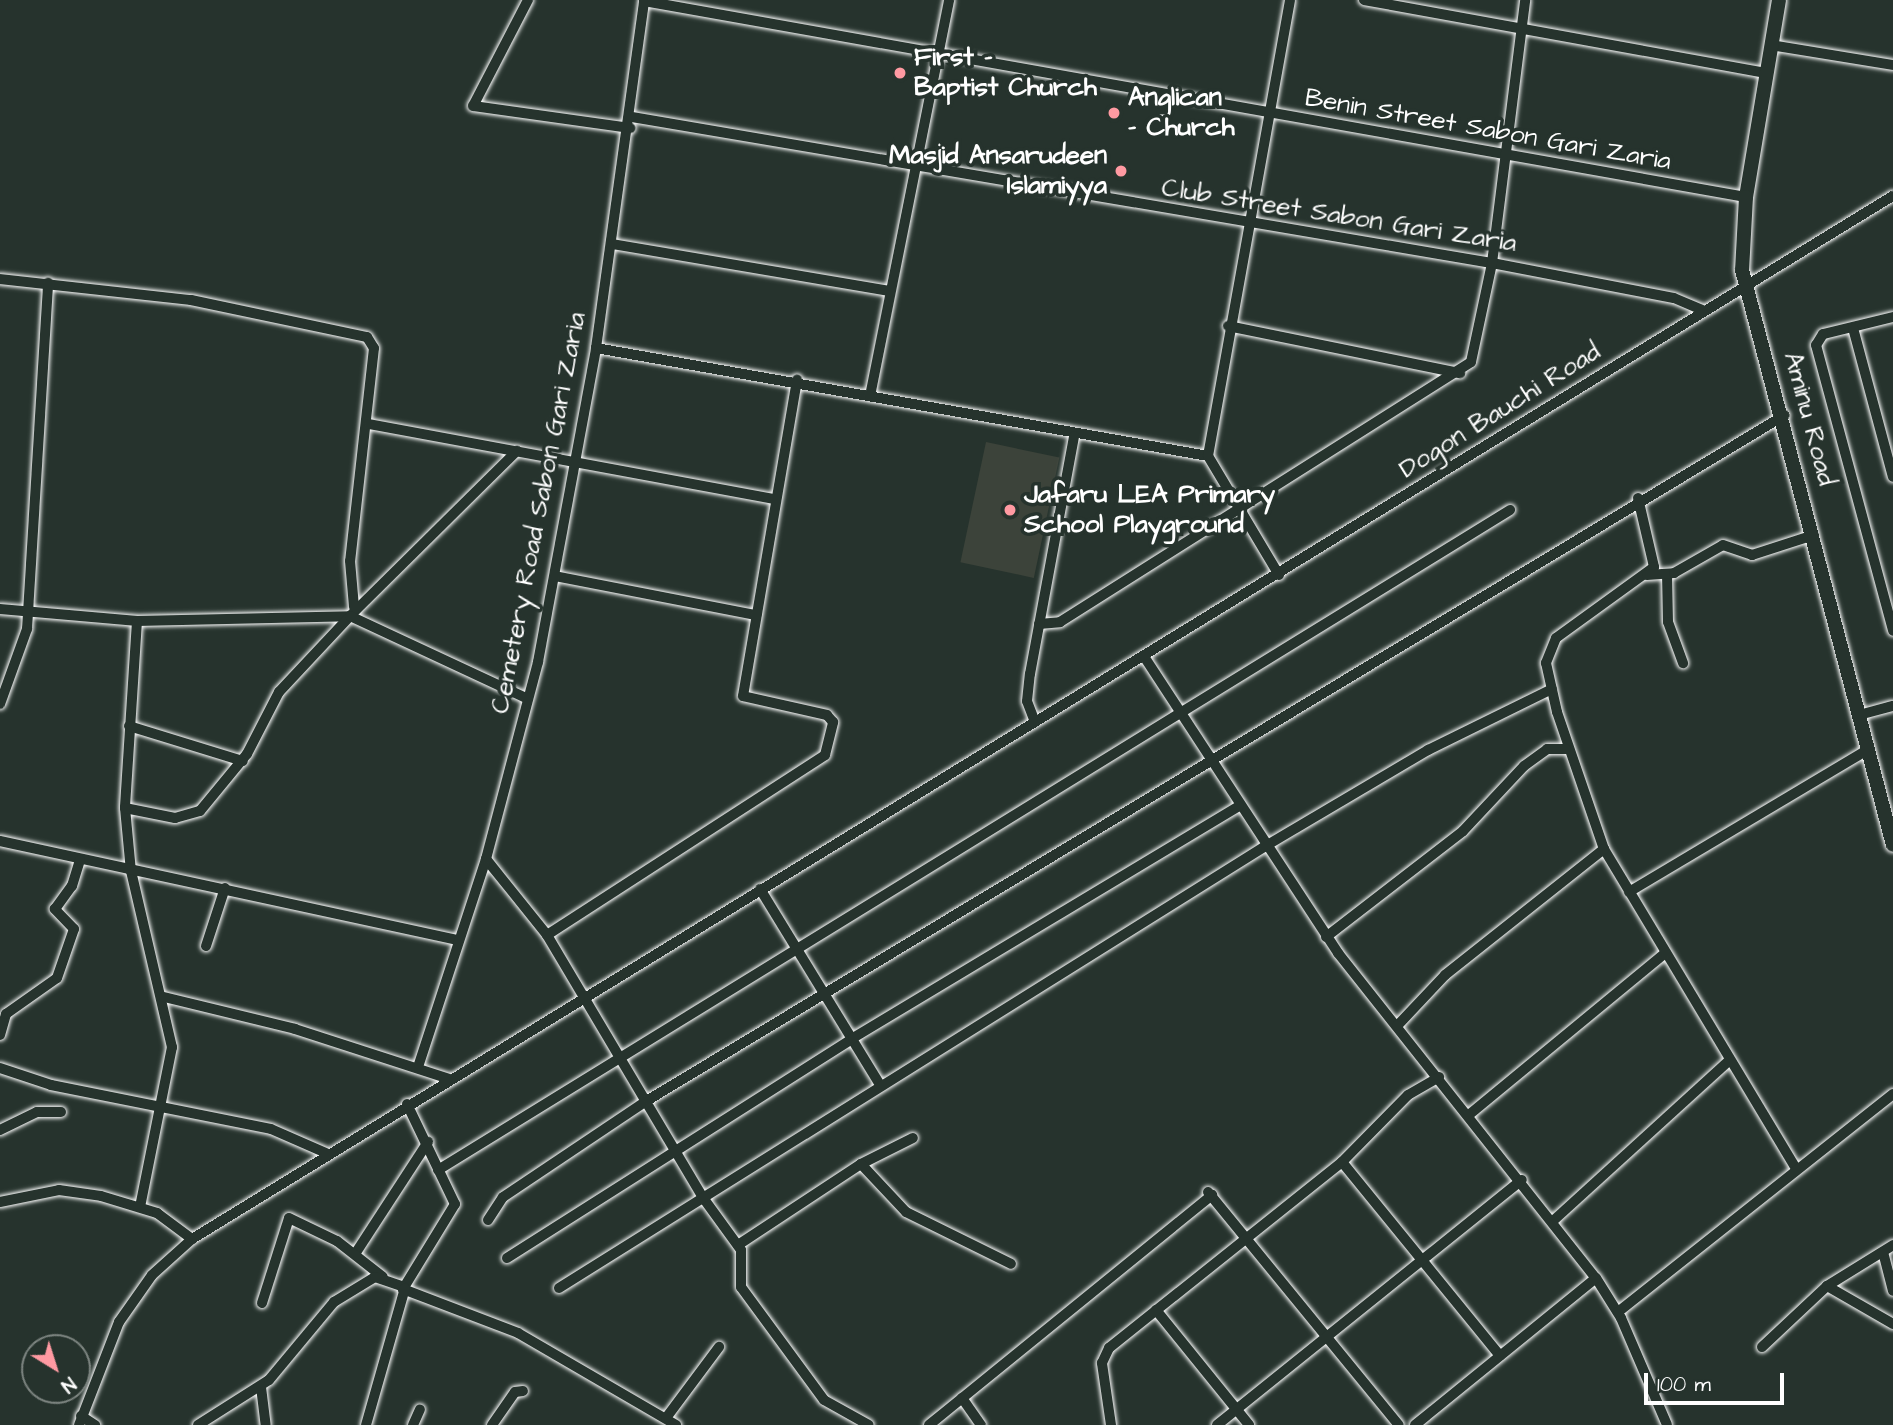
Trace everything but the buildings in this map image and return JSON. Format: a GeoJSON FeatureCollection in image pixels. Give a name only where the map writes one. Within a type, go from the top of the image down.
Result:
{"type":"FeatureCollection","features":[{"type":"Feature","properties":{"kind":"street","name":"Club Street Sabon Gari Zaria"},"geometry":{"type":"LineString","coordinates":[[528,0],[473,106],[631,122],[916,166],[1246,225],[1492,263],[1674,298],[1704,311]]}},
{"type":"Feature","properties":{"kind":"street","name":"Cemetery Road Sabon Gari Zaria"},"geometry":{"type":"LineString","coordinates":[[419,1065],[455,939],[486,859],[555,576],[572,466],[596,348],[631,122],[644,0]]}},
{"type":"Feature","properties":{"kind":"street","name":"Benin Street Sabon Gari Zaria"},"geometry":{"type":"LineString","coordinates":[[644,0],[1268,116],[1386,129],[1506,157],[1746,197]]}},
{"type":"Feature","properties":{"kind":"street"},"geometry":{"type":"LineString","coordinates":[[870,396],[949,0]]}},
{"type":"Feature","properties":{"kind":"street"},"geometry":{"type":"LineString","coordinates":[[1279,575],[1238,514],[1208,456],[1246,225],[1290,0]]}},
{"type":"Feature","properties":{"kind":"street"},"geometry":{"type":"LineString","coordinates":[[1364,0],[1764,73]]}},
{"type":"Feature","properties":{"kind":"street"},"geometry":{"type":"LineString","coordinates":[[1039,624],[1060,622],[1238,514],[1460,373],[1471,362],[1492,263],[1525,0]]}},
{"type":"Feature","properties":{"kind":"street","name":"Aminu Road"},"geometry":{"type":"LineString","coordinates":[[1779,0],[1764,73],[1746,197],[1742,270],[1785,415],[1893,845]]}},
{"type":"Feature","properties":{"kind":"street"},"geometry":{"type":"LineString","coordinates":[[1771,45],[1893,65]]}},
{"type":"Feature","properties":{"kind":"street","name":"Dogon Bauchi Road"},"geometry":{"type":"LineString","coordinates":[[80,1421],[119,1322],[152,1275],[192,1239],[585,994],[1145,658],[1704,311],[1747,289],[1893,196]]}},
{"type":"Feature","properties":{"kind":"street"},"geometry":{"type":"LineString","coordinates":[[611,244],[889,291]]}},
{"type":"Feature","properties":{"kind":"street"},"geometry":{"type":"LineString","coordinates":[[0,279],[191,300],[367,337],[374,348],[369,424],[350,561],[352,611]]}},
{"type":"Feature","properties":{"kind":"street"},"geometry":{"type":"LineString","coordinates":[[0,704],[27,629],[48,283]]}},
{"type":"Feature","properties":{"kind":"street"},"geometry":{"type":"LineString","coordinates":[[1893,317],[1823,334],[1816,345],[1893,631]]}},
{"type":"Feature","properties":{"kind":"street"},"geometry":{"type":"LineString","coordinates":[[1228,326],[1460,373]]}},
{"type":"Feature","properties":{"kind":"street"},"geometry":{"type":"LineString","coordinates":[[1853,328],[1893,477]]}},
{"type":"Feature","properties":{"kind":"street"},"geometry":{"type":"LineString","coordinates":[[596,348],[797,380],[1074,436],[1208,456]]}},
{"type":"Feature","properties":{"kind":"street"},"geometry":{"type":"LineString","coordinates":[[547,935],[825,755],[832,722],[827,715],[743,696],[797,380]]}},
{"type":"Feature","properties":{"kind":"street"},"geometry":{"type":"LineString","coordinates":[[488,1220],[503,1197],[648,1100],[1210,761],[1638,498],[1785,415]]}},
{"type":"Feature","properties":{"kind":"street"},"geometry":{"type":"LineString","coordinates":[[369,424],[517,451],[572,466],[775,499]]}},
{"type":"Feature","properties":{"kind":"street"},"geometry":{"type":"LineString","coordinates":[[1035,722],[1027,701],[1074,436]]}},
{"type":"Feature","properties":{"kind":"street"},"geometry":{"type":"LineString","coordinates":[[125,808],[191,816],[243,761],[279,692],[352,611],[517,451]]}},
{"type":"Feature","properties":{"kind":"street"},"geometry":{"type":"LineString","coordinates":[[1638,498],[1656,559],[1647,575],[1556,638],[1546,663],[1566,749],[1604,849],[1729,1061],[1796,1168]]}},
{"type":"Feature","properties":{"kind":"street"},"geometry":{"type":"LineString","coordinates":[[438,1170],[796,945],[1510,510]]}},
{"type":"Feature","properties":{"kind":"street"},"geometry":{"type":"LineString","coordinates":[[1647,575],[1667,574],[1723,545],[1752,555],[1814,535]]}},
{"type":"Feature","properties":{"kind":"street"},"geometry":{"type":"LineString","coordinates":[[1667,574],[1668,622],[1683,663]]}},
{"type":"Feature","properties":{"kind":"street"},"geometry":{"type":"LineString","coordinates":[[555,576],[756,615]]}},
{"type":"Feature","properties":{"kind":"street"},"geometry":{"type":"LineString","coordinates":[[1881,589],[1893,591]]}},
{"type":"Feature","properties":{"kind":"street"},"geometry":{"type":"LineString","coordinates":[[0,609],[137,621],[352,611],[527,699]]}},
{"type":"Feature","properties":{"kind":"street"},"geometry":{"type":"LineString","coordinates":[[137,621],[125,808],[131,871],[164,997],[172,1047],[163,1103],[140,1207]]}},
{"type":"Feature","properties":{"kind":"street"},"geometry":{"type":"LineString","coordinates":[[1145,658],[1264,848],[1326,937],[1470,1114],[1596,1278],[1618,1312],[1664,1423]]}},
{"type":"Feature","properties":{"kind":"street"},"geometry":{"type":"LineString","coordinates":[[559,1289],[704,1199],[879,1083],[1264,848],[1428,750],[1552,689]]}},
{"type":"Feature","properties":{"kind":"street"},"geometry":{"type":"LineString","coordinates":[[1859,715],[1893,706]]}},
{"type":"Feature","properties":{"kind":"street"},"geometry":{"type":"LineString","coordinates":[[129,726],[243,761]]}},
{"type":"Feature","properties":{"kind":"street"},"geometry":{"type":"LineString","coordinates":[[1326,937],[1463,831],[1524,766],[1547,749],[1566,749]]}},
{"type":"Feature","properties":{"kind":"street"},"geometry":{"type":"LineString","coordinates":[[1629,892],[1867,750]]}},
{"type":"Feature","properties":{"kind":"street"},"geometry":{"type":"LineString","coordinates":[[507,1258],[853,1038],[1239,806]]}},
{"type":"Feature","properties":{"kind":"street"},"geometry":{"type":"LineString","coordinates":[[0,841],[455,939]]}},
{"type":"Feature","properties":{"kind":"street"},"geometry":{"type":"LineString","coordinates":[[1397,1026],[1445,975],[1604,849]]}},
{"type":"Feature","properties":{"kind":"street"},"geometry":{"type":"LineString","coordinates":[[486,859],[547,935],[622,1056],[704,1199],[744,1254],[737,1270],[741,1287],[812,1387],[838,1411],[869,1425]]}},
{"type":"Feature","properties":{"kind":"street"},"geometry":{"type":"LineString","coordinates":[[0,1035],[6,1014],[57,978],[74,929],[55,909],[72,886],[80,860]]}},
{"type":"Feature","properties":{"kind":"street"},"geometry":{"type":"LineString","coordinates":[[206,946],[225,888]]}},
{"type":"Feature","properties":{"kind":"street"},"geometry":{"type":"LineString","coordinates":[[760,889],[879,1083]]}},
{"type":"Feature","properties":{"kind":"street"},"geometry":{"type":"LineString","coordinates":[[1470,1114],[1665,953]]}},
{"type":"Feature","properties":{"kind":"street"},"geometry":{"type":"LineString","coordinates":[[164,997],[419,1065],[450,1079]]}},
{"type":"Feature","properties":{"kind":"street"},"geometry":{"type":"LineString","coordinates":[[1553,1220],[1729,1061]]}},
{"type":"Feature","properties":{"kind":"street"},"geometry":{"type":"LineString","coordinates":[[0,1068],[51,1085],[163,1103],[271,1129],[326,1153]]}},
{"type":"Feature","properties":{"kind":"street"},"geometry":{"type":"LineString","coordinates":[[1111,1425],[1104,1355],[1244,1236],[1342,1162],[1375,1124],[1439,1077]]}},
{"type":"Feature","properties":{"kind":"street"},"geometry":{"type":"LineString","coordinates":[[1618,1312],[1796,1168],[1893,1094]]}},
{"type":"Feature","properties":{"kind":"street"},"geometry":{"type":"LineString","coordinates":[[366,1425],[404,1287],[455,1204],[428,1142],[407,1104]]}},
{"type":"Feature","properties":{"kind":"street"},"geometry":{"type":"LineString","coordinates":[[0,1130],[37,1112],[61,1112]]}},
{"type":"Feature","properties":{"kind":"street"},"geometry":{"type":"LineString","coordinates":[[738,1245],[862,1164],[913,1138]]}},
{"type":"Feature","properties":{"kind":"street"},"geometry":{"type":"LineString","coordinates":[[355,1254],[428,1142]]}},
{"type":"Feature","properties":{"kind":"street"},"geometry":{"type":"LineString","coordinates":[[1342,1162],[1500,1356]]}},
{"type":"Feature","properties":{"kind":"street"},"geometry":{"type":"LineString","coordinates":[[862,1164],[906,1212],[1011,1264]]}},
{"type":"Feature","properties":{"kind":"street"},"geometry":{"type":"LineString","coordinates":[[1217,1425],[1522,1180]]}},
{"type":"Feature","properties":{"kind":"street"},"geometry":{"type":"LineString","coordinates":[[0,1200],[59,1190],[140,1207],[192,1239]]}},
{"type":"Feature","properties":{"kind":"street"},"geometry":{"type":"LineString","coordinates":[[929,1425],[1210,1193],[1399,1425]]}},
{"type":"Feature","properties":{"kind":"street"},"geometry":{"type":"LineString","coordinates":[[262,1304],[289,1218],[355,1254],[383,1277],[530,1339],[676,1425]]}},
{"type":"Feature","properties":{"kind":"street"},"geometry":{"type":"LineString","coordinates":[[1762,1347],[1826,1286],[1888,1249],[1893,1291]]}},
{"type":"Feature","properties":{"kind":"street"},"geometry":{"type":"LineString","coordinates":[[198,1425],[261,1387],[334,1302],[383,1277]]}},
{"type":"Feature","properties":{"kind":"street"},"geometry":{"type":"LineString","coordinates":[[1416,1425],[1596,1278]]}},
{"type":"Feature","properties":{"kind":"street"},"geometry":{"type":"LineString","coordinates":[[1826,1286],[1893,1324]]}},
{"type":"Feature","properties":{"kind":"street"},"geometry":{"type":"LineString","coordinates":[[1156,1310],[1248,1425]]}},
{"type":"Feature","properties":{"kind":"street"},"geometry":{"type":"LineString","coordinates":[[666,1418],[719,1347]]}},
{"type":"Feature","properties":{"kind":"street"},"geometry":{"type":"LineString","coordinates":[[261,1387],[266,1425]]}},
{"type":"Feature","properties":{"kind":"street"},"geometry":{"type":"LineString","coordinates":[[492,1425],[515,1392],[523,1391]]}},
{"type":"Feature","properties":{"kind":"street"},"geometry":{"type":"LineString","coordinates":[[962,1398],[981,1425]]}},
{"type":"Feature","properties":{"kind":"street"},"geometry":{"type":"LineString","coordinates":[[413,1425],[420,1409]]}},
{"type":"Feature","properties":{"kind":"street"},"geometry":{"type":"LineString","coordinates":[[80,1421],[95,1425]]}},
{"type":"Feature","properties":{"kind":"shaded area","name":"Jafaru LEA Primary School Playground"},"geometry":{"type":"Polygon","coordinates":[[[986,442],[1059,458],[1034,578],[960,562],[986,442]]]}},
{"type":"Feature","properties":{"kind":"place","name":"First - Baptist Church"},"geometry":{"type":"Point","coordinates":[900,73]}},
{"type":"Feature","properties":{"kind":"place","name":"Anglican - Church"},"geometry":{"type":"Point","coordinates":[1114,113]}},
{"type":"Feature","properties":{"kind":"place","name":"Masjid Ansarudeen Islamiyya"},"geometry":{"type":"Point","coordinates":[1121,171]}},
{"type":"Feature","properties":{"kind":"place","name":"Jafaru LEA Primary School Playground"},"geometry":{"type":"Point","coordinates":[1010,510]}}]}
